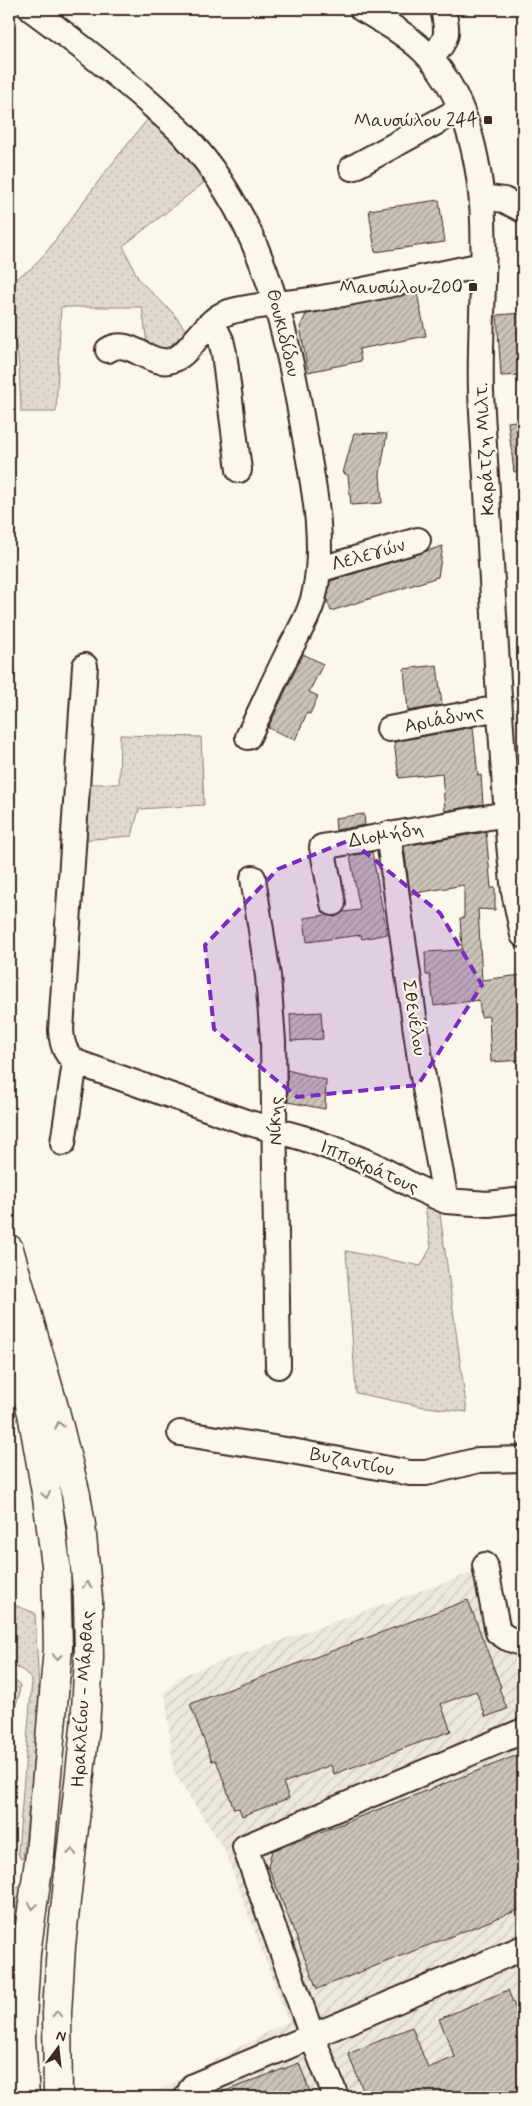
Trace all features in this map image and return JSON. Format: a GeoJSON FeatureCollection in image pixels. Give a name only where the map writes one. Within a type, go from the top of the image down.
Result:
{"type":"FeatureCollection","features":[{"type":"Feature","properties":{"kind":"main road","name":"Ηρακλείου - Μάρθας"},"geometry":{"type":"LineString","coordinates":[[9,1249],[55,1412],[76,1495],[81,1525],[88,1599],[85,1728],[61,1946],[57,2013],[58,2097]]}},
{"type":"Feature","properties":{"kind":"main road","name":"Ηρακλείου - Μάρθας"},"geometry":{"type":"LineString","coordinates":[[9,1328],[32,1413],[47,1498],[56,1565],[58,1639],[40,1854],[26,1953],[21,2039],[25,2097]]}},
{"type":"Feature","properties":{"kind":"street","name":"Θουκιδίδου"},"geometry":{"type":"LineString","coordinates":[[31,9],[108,67],[180,130],[193,145],[236,205],[259,252],[277,304],[293,369],[310,469],[317,523],[318,570],[315,593],[306,616],[248,737]]}},
{"type":"Feature","properties":{"kind":"street","name":"Καράτζη Μιλτ."},"geometry":{"type":"LineString","coordinates":[[362,9],[407,36],[432,58],[448,82],[461,109],[475,154],[483,196],[484,265],[481,321],[481,392],[506,814],[514,892],[523,935]]}},
{"type":"Feature","properties":{"kind":"street"},"geometry":{"type":"LineString","coordinates":[[432,58],[443,45],[446,37],[443,9]]}},
{"type":"Feature","properties":{"kind":"street"},"geometry":{"type":"LineString","coordinates":[[352,168],[461,109]]}},
{"type":"Feature","properties":{"kind":"street"},"geometry":{"type":"LineString","coordinates":[[483,196],[498,198],[523,210]]}},
{"type":"Feature","properties":{"kind":"street"},"geometry":{"type":"LineString","coordinates":[[108,350],[118,346],[126,347],[157,361],[169,362],[182,355],[212,322],[228,313],[323,298],[484,265]]}},
{"type":"Feature","properties":{"kind":"street"},"geometry":{"type":"LineString","coordinates":[[212,322],[221,340],[224,353],[239,470]]}},
{"type":"Feature","properties":{"kind":"street","name":"Λελεγών"},"geometry":{"type":"LineString","coordinates":[[318,570],[418,540]]}},
{"type":"Feature","properties":{"kind":"street"},"geometry":{"type":"LineString","coordinates":[[63,1143],[75,1062],[64,1049],[62,1030],[85,666]]}},
{"type":"Feature","properties":{"kind":"street","name":"Αριάδνης"},"geometry":{"type":"LineString","coordinates":[[389,729],[499,708]]}},
{"type":"Feature","properties":{"kind":"street","name":"Διομήδη"},"geometry":{"type":"LineString","coordinates":[[333,903],[322,847],[506,814]]}},
{"type":"Feature","properties":{"kind":"street","name":"Σθενέλου"},"geometry":{"type":"LineString","coordinates":[[388,834],[421,1066],[446,1201]]}},
{"type":"Feature","properties":{"kind":"street","name":"Νίκης"},"geometry":{"type":"LineString","coordinates":[[253,878],[268,976],[273,1041],[278,1366]]}},
{"type":"Feature","properties":{"kind":"street","name":"Ιπποκράτους"},"geometry":{"type":"LineString","coordinates":[[75,1062],[246,1122],[362,1159],[446,1201],[482,1204],[523,1200]]}},
{"type":"Feature","properties":{"kind":"street","name":"Βυζαντίου"},"geometry":{"type":"LineString","coordinates":[[180,1433],[410,1473],[426,1473],[478,1460],[523,1459]]}},
{"type":"Feature","properties":{"kind":"street"},"geometry":{"type":"LineString","coordinates":[[485,1565],[497,1630],[507,1638],[523,1644]]}},
{"type":"Feature","properties":{"kind":"street"},"geometry":{"type":"LineString","coordinates":[[336,2097],[312,2036],[245,1847],[523,1731]]}},
{"type":"Feature","properties":{"kind":"street"},"geometry":{"type":"LineString","coordinates":[[187,2097],[193,2086],[523,1948]]}},
{"type":"Feature","properties":{"kind":"highlighted area"},"geometry":{"type":"Polygon","coordinates":[[[350,840],[440,913],[482,985],[418,1085],[297,1097],[214,1029],[205,945],[278,869],[350,840]]]}},
{"type":"Feature","properties":{"kind":"shaded area"},"geometry":{"type":"Polygon","coordinates":[[[151,115],[210,178],[123,246],[139,280],[173,313],[191,337],[179,350],[148,351],[142,307],[61,307],[56,412],[21,412],[19,366],[9,298],[9,283],[32,268],[48,250],[103,175],[151,115]]]}},
{"type":"Feature","properties":{"kind":"shaded area"},"geometry":{"type":"Polygon","coordinates":[[[120,735],[201,737],[204,805],[139,809],[132,836],[79,840],[83,784],[119,784],[120,735]]]}},
{"type":"Feature","properties":{"kind":"shaded area"},"geometry":{"type":"Polygon","coordinates":[[[424,1199],[439,1207],[467,1412],[419,1406],[356,1393],[346,1251],[421,1266],[431,1247],[424,1199]]]}},
{"type":"Feature","properties":{"kind":"shaded area"},"geometry":{"type":"Polygon","coordinates":[[[480,1570],[495,1645],[523,1656],[523,2097],[146,2097],[288,2021],[224,1849],[174,1773],[165,1692],[180,1676],[480,1570]]]}},
{"type":"Feature","properties":{"kind":"shaded area"},"geometry":{"type":"Polygon","coordinates":[[[9,1603],[35,1613],[39,1691],[36,1740],[23,1859],[20,1858],[18,1853],[32,1680],[24,1671],[9,1664],[9,1603]]]}},
{"type":"Feature","properties":{"kind":"shaded area"},"geometry":{"type":"Polygon","coordinates":[[[9,1675],[20,1685],[19,1696],[9,1724],[9,1675]]]}},
{"type":"Feature","properties":{"kind":"shaded area"},"geometry":{"type":"Polygon","coordinates":[[[18,1886],[21,1889],[9,1950],[12,1898],[18,1886]]]}},
{"type":"Feature","properties":{"kind":"building"},"geometry":{"type":"Polygon","coordinates":[[[439,200],[445,242],[375,252],[369,210],[439,200]]]}},
{"type":"Feature","properties":{"kind":"building"},"geometry":{"type":"Polygon","coordinates":[[[417,293],[426,336],[359,349],[361,361],[308,372],[300,327],[306,314],[417,293]]]}},
{"type":"Feature","properties":{"kind":"building"},"geometry":{"type":"Polygon","coordinates":[[[523,313],[523,375],[501,376],[497,315],[523,313]]]}},
{"type":"Feature","properties":{"kind":"building"},"geometry":{"type":"Polygon","coordinates":[[[523,420],[523,471],[514,472],[508,422],[523,420]]]}},
{"type":"Feature","properties":{"kind":"building"},"geometry":{"type":"Polygon","coordinates":[[[354,433],[387,434],[380,474],[382,503],[351,505],[348,475],[343,473],[354,433]]]}},
{"type":"Feature","properties":{"kind":"building"},"geometry":{"type":"Polygon","coordinates":[[[443,546],[438,577],[331,611],[327,600],[330,581],[443,546]]]}},
{"type":"Feature","properties":{"kind":"building"},"geometry":{"type":"Polygon","coordinates":[[[303,654],[323,664],[309,692],[318,696],[310,714],[307,713],[295,740],[268,728],[303,654]]]}},
{"type":"Feature","properties":{"kind":"building"},"geometry":{"type":"Polygon","coordinates":[[[437,665],[442,705],[408,711],[404,669],[437,665]]]}},
{"type":"Feature","properties":{"kind":"building"},"geometry":{"type":"Polygon","coordinates":[[[473,727],[478,776],[481,775],[483,804],[445,811],[442,773],[399,778],[394,742],[473,727]]]}},
{"type":"Feature","properties":{"kind":"building"},"geometry":{"type":"Polygon","coordinates":[[[364,814],[365,825],[336,830],[335,818],[364,814]]]}},
{"type":"Feature","properties":{"kind":"building"},"geometry":{"type":"Polygon","coordinates":[[[486,832],[491,888],[495,888],[495,910],[478,909],[482,980],[521,975],[523,992],[523,1060],[491,1062],[489,1016],[481,1017],[479,1000],[434,1006],[430,975],[426,975],[425,952],[462,950],[460,918],[464,918],[464,885],[410,894],[404,846],[486,832]]]}},
{"type":"Feature","properties":{"kind":"building"},"geometry":{"type":"Polygon","coordinates":[[[372,852],[387,934],[362,939],[361,935],[307,942],[304,918],[326,915],[335,917],[343,912],[360,910],[350,856],[372,852]]]}},
{"type":"Feature","properties":{"kind":"building"},"geometry":{"type":"Polygon","coordinates":[[[321,1012],[323,1039],[291,1041],[290,1014],[321,1012]]]}},
{"type":"Feature","properties":{"kind":"building"},"geometry":{"type":"Polygon","coordinates":[[[287,1070],[326,1080],[325,1109],[288,1102],[287,1070]]]}},
{"type":"Feature","properties":{"kind":"building"},"geometry":{"type":"Polygon","coordinates":[[[468,1600],[501,1687],[499,1688],[507,1709],[486,1717],[476,1691],[441,1704],[451,1731],[334,1774],[331,1765],[283,1783],[289,1798],[242,1816],[239,1808],[234,1809],[216,1760],[212,1761],[190,1704],[468,1600]]]}},
{"type":"Feature","properties":{"kind":"building"},"geometry":{"type":"Polygon","coordinates":[[[523,1753],[523,1908],[317,1989],[268,1866],[272,1851],[523,1753]]]}},
{"type":"Feature","properties":{"kind":"building"},"geometry":{"type":"Polygon","coordinates":[[[508,1990],[523,2027],[523,2097],[366,2097],[348,2054],[412,2027],[428,2068],[455,2057],[439,2019],[508,1990]]]}},
{"type":"Feature","properties":{"kind":"building"},"geometry":{"type":"Polygon","coordinates":[[[299,2063],[312,2097],[212,2096],[299,2063]]]}},
{"type":"Feature","properties":{"kind":"place","name":"Μαυσώλου 244"},"geometry":{"type":"Point","coordinates":[488,120]}},
{"type":"Feature","properties":{"kind":"place","name":"Μαυσώλου 200"},"geometry":{"type":"Point","coordinates":[473,287]}}]}
